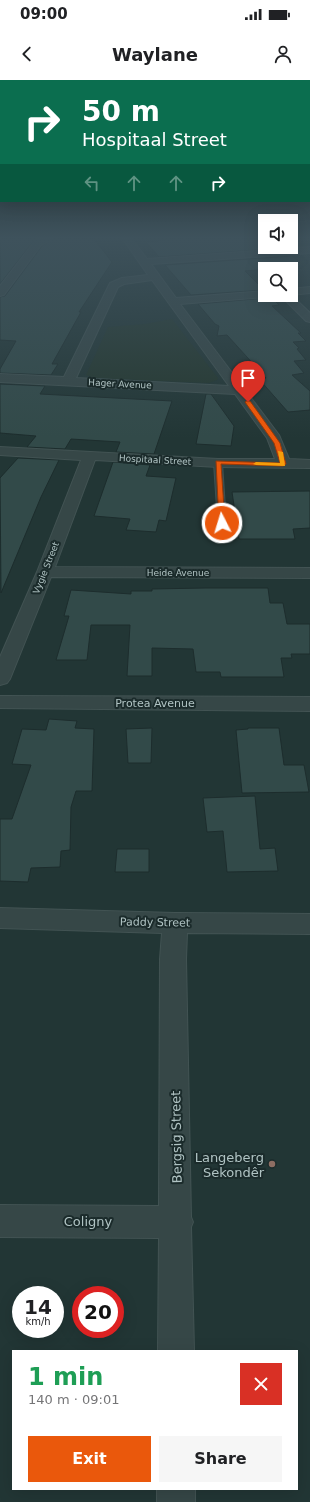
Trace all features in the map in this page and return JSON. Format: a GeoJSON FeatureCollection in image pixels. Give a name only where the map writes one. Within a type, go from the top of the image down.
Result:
{"type":"FeatureCollection","features":[{"type":"Feature","properties":{"kind":"street"},"geometry":{"type":"LineString","coordinates":[[68,381],[104,305]]}},
{"type":"Feature","properties":{"kind":"street"},"geometry":{"type":"LineString","coordinates":[[176,305],[277,443],[283,464]]}},
{"type":"Feature","properties":{"kind":"street"},"geometry":{"type":"LineString","coordinates":[[296,305],[310,319]]}},
{"type":"Feature","properties":{"kind":"street","name":"Hager Avenue"},"geometry":{"type":"LineString","coordinates":[[0,378],[239,390]]}},
{"type":"Feature","properties":{"kind":"street","name":"Hospitaal Street"},"geometry":{"type":"LineString","coordinates":[[0,451],[218,463],[310,464]]}},
{"type":"Feature","properties":{"kind":"street","name":"Vygie Street"},"geometry":{"type":"LineString","coordinates":[[0,679],[45,572],[90,456]]}},
{"type":"Feature","properties":{"kind":"street","name":"Heide Avenue"},"geometry":{"type":"LineString","coordinates":[[45,572],[310,573]]}},
{"type":"Feature","properties":{"kind":"street","name":"Protea Avenue"},"geometry":{"type":"LineString","coordinates":[[0,702],[310,704]]}},
{"type":"Feature","properties":{"kind":"street","name":"Paddy Street"},"geometry":{"type":"LineString","coordinates":[[0,918],[175,923],[310,924]]}},
{"type":"Feature","properties":{"kind":"street","name":"Bergsig Street"},"geometry":{"type":"LineString","coordinates":[[175,923],[173,959],[177,1222],[176,1350]]}},
{"type":"Feature","properties":{"kind":"street","name":"Coligny"},"geometry":{"type":"LineString","coordinates":[[0,1221],[177,1222]]}},
{"type":"Feature","properties":{"kind":"street"},"geometry":{"type":"LineString","coordinates":[[176,1490],[176,1502]]}},
{"type":"Feature","properties":{"kind":"lane"},"geometry":{"type":"LineString","coordinates":[[218,463],[222,523]]}},
{"type":"Feature","properties":{"kind":"green space"},"geometry":{"type":"Polygon","coordinates":[[[172,319],[218,378],[217,380],[209,383],[93,378],[86,375],[108,327],[145,324],[172,319]]]}},
{"type":"Feature","properties":{"kind":"building"},"geometry":{"type":"Polygon","coordinates":[[[0,305],[83,305],[52,364],[58,364],[51,375],[0,373],[0,369],[16,341],[0,340],[0,305]]]}},
{"type":"Feature","properties":{"kind":"building"},"geometry":{"type":"Polygon","coordinates":[[[199,305],[276,305],[272,306],[301,333],[298,333],[306,341],[293,342],[299,348],[297,349],[306,360],[294,361],[304,373],[292,375],[310,391],[310,410],[288,412],[259,379],[266,378],[227,335],[217,336],[219,326],[215,324],[199,305]]]}},
{"type":"Feature","properties":{"kind":"building"},"geometry":{"type":"Polygon","coordinates":[[[0,384],[45,386],[40,394],[172,401],[154,454],[116,452],[120,442],[71,439],[65,449],[27,447],[36,436],[0,433],[0,384]]]}},
{"type":"Feature","properties":{"kind":"building"},"geometry":{"type":"Polygon","coordinates":[[[206,394],[211,394],[234,426],[231,446],[196,444],[206,394]]]}},
{"type":"Feature","properties":{"kind":"building"},"geometry":{"type":"Polygon","coordinates":[[[18,458],[59,460],[41,497],[1,593],[0,478],[18,458]]]}},
{"type":"Feature","properties":{"kind":"building"},"geometry":{"type":"Polygon","coordinates":[[[113,462],[150,465],[146,476],[176,478],[166,521],[159,520],[156,532],[126,530],[130,519],[94,516],[113,462]]]}},
{"type":"Feature","properties":{"kind":"building"},"geometry":{"type":"Polygon","coordinates":[[[310,491],[310,528],[293,529],[295,539],[239,539],[232,492],[310,491]]]}},
{"type":"Feature","properties":{"kind":"building"},"geometry":{"type":"Polygon","coordinates":[[[268,588],[270,603],[283,603],[287,624],[310,624],[310,654],[291,654],[292,658],[281,658],[284,677],[221,677],[220,672],[196,672],[193,649],[152,648],[152,676],[127,676],[130,625],[91,625],[87,660],[56,660],[69,616],[64,616],[71,590],[131,594],[131,591],[152,591],[152,589],[268,588]]]}},
{"type":"Feature","properties":{"kind":"building"},"geometry":{"type":"Polygon","coordinates":[[[49,719],[77,721],[75,728],[94,729],[92,791],[76,791],[71,807],[70,850],[61,851],[60,867],[31,868],[28,882],[0,881],[0,819],[12,819],[31,765],[12,764],[22,729],[46,730],[49,719]]]}},
{"type":"Feature","properties":{"kind":"building"},"geometry":{"type":"Polygon","coordinates":[[[152,728],[151,763],[128,763],[126,729],[152,728]]]}},
{"type":"Feature","properties":{"kind":"building"},"geometry":{"type":"Polygon","coordinates":[[[248,728],[279,728],[284,765],[304,765],[309,792],[242,793],[236,730],[248,728]]]}},
{"type":"Feature","properties":{"kind":"building"},"geometry":{"type":"Polygon","coordinates":[[[255,796],[260,849],[275,848],[278,871],[227,872],[223,831],[207,832],[203,798],[255,796]]]}},
{"type":"Feature","properties":{"kind":"building"},"geometry":{"type":"Polygon","coordinates":[[[117,849],[149,849],[149,872],[115,872],[117,849]]]}},
{"type":"Feature","properties":{"kind":"slow traffic"},"geometry":{"type":"LineString","coordinates":[[256,464],[283,464],[281,452]]}},
{"type":"Feature","properties":{"kind":"place","name":"Langeberg Sekondêr"},"geometry":{"type":"Point","coordinates":[272,1164]}},
{"type":"Feature","properties":{"kind":"route"},"geometry":{"type":"LineString","coordinates":[[222,523],[218,463],[283,464],[277,443],[248,402]]}}]}
